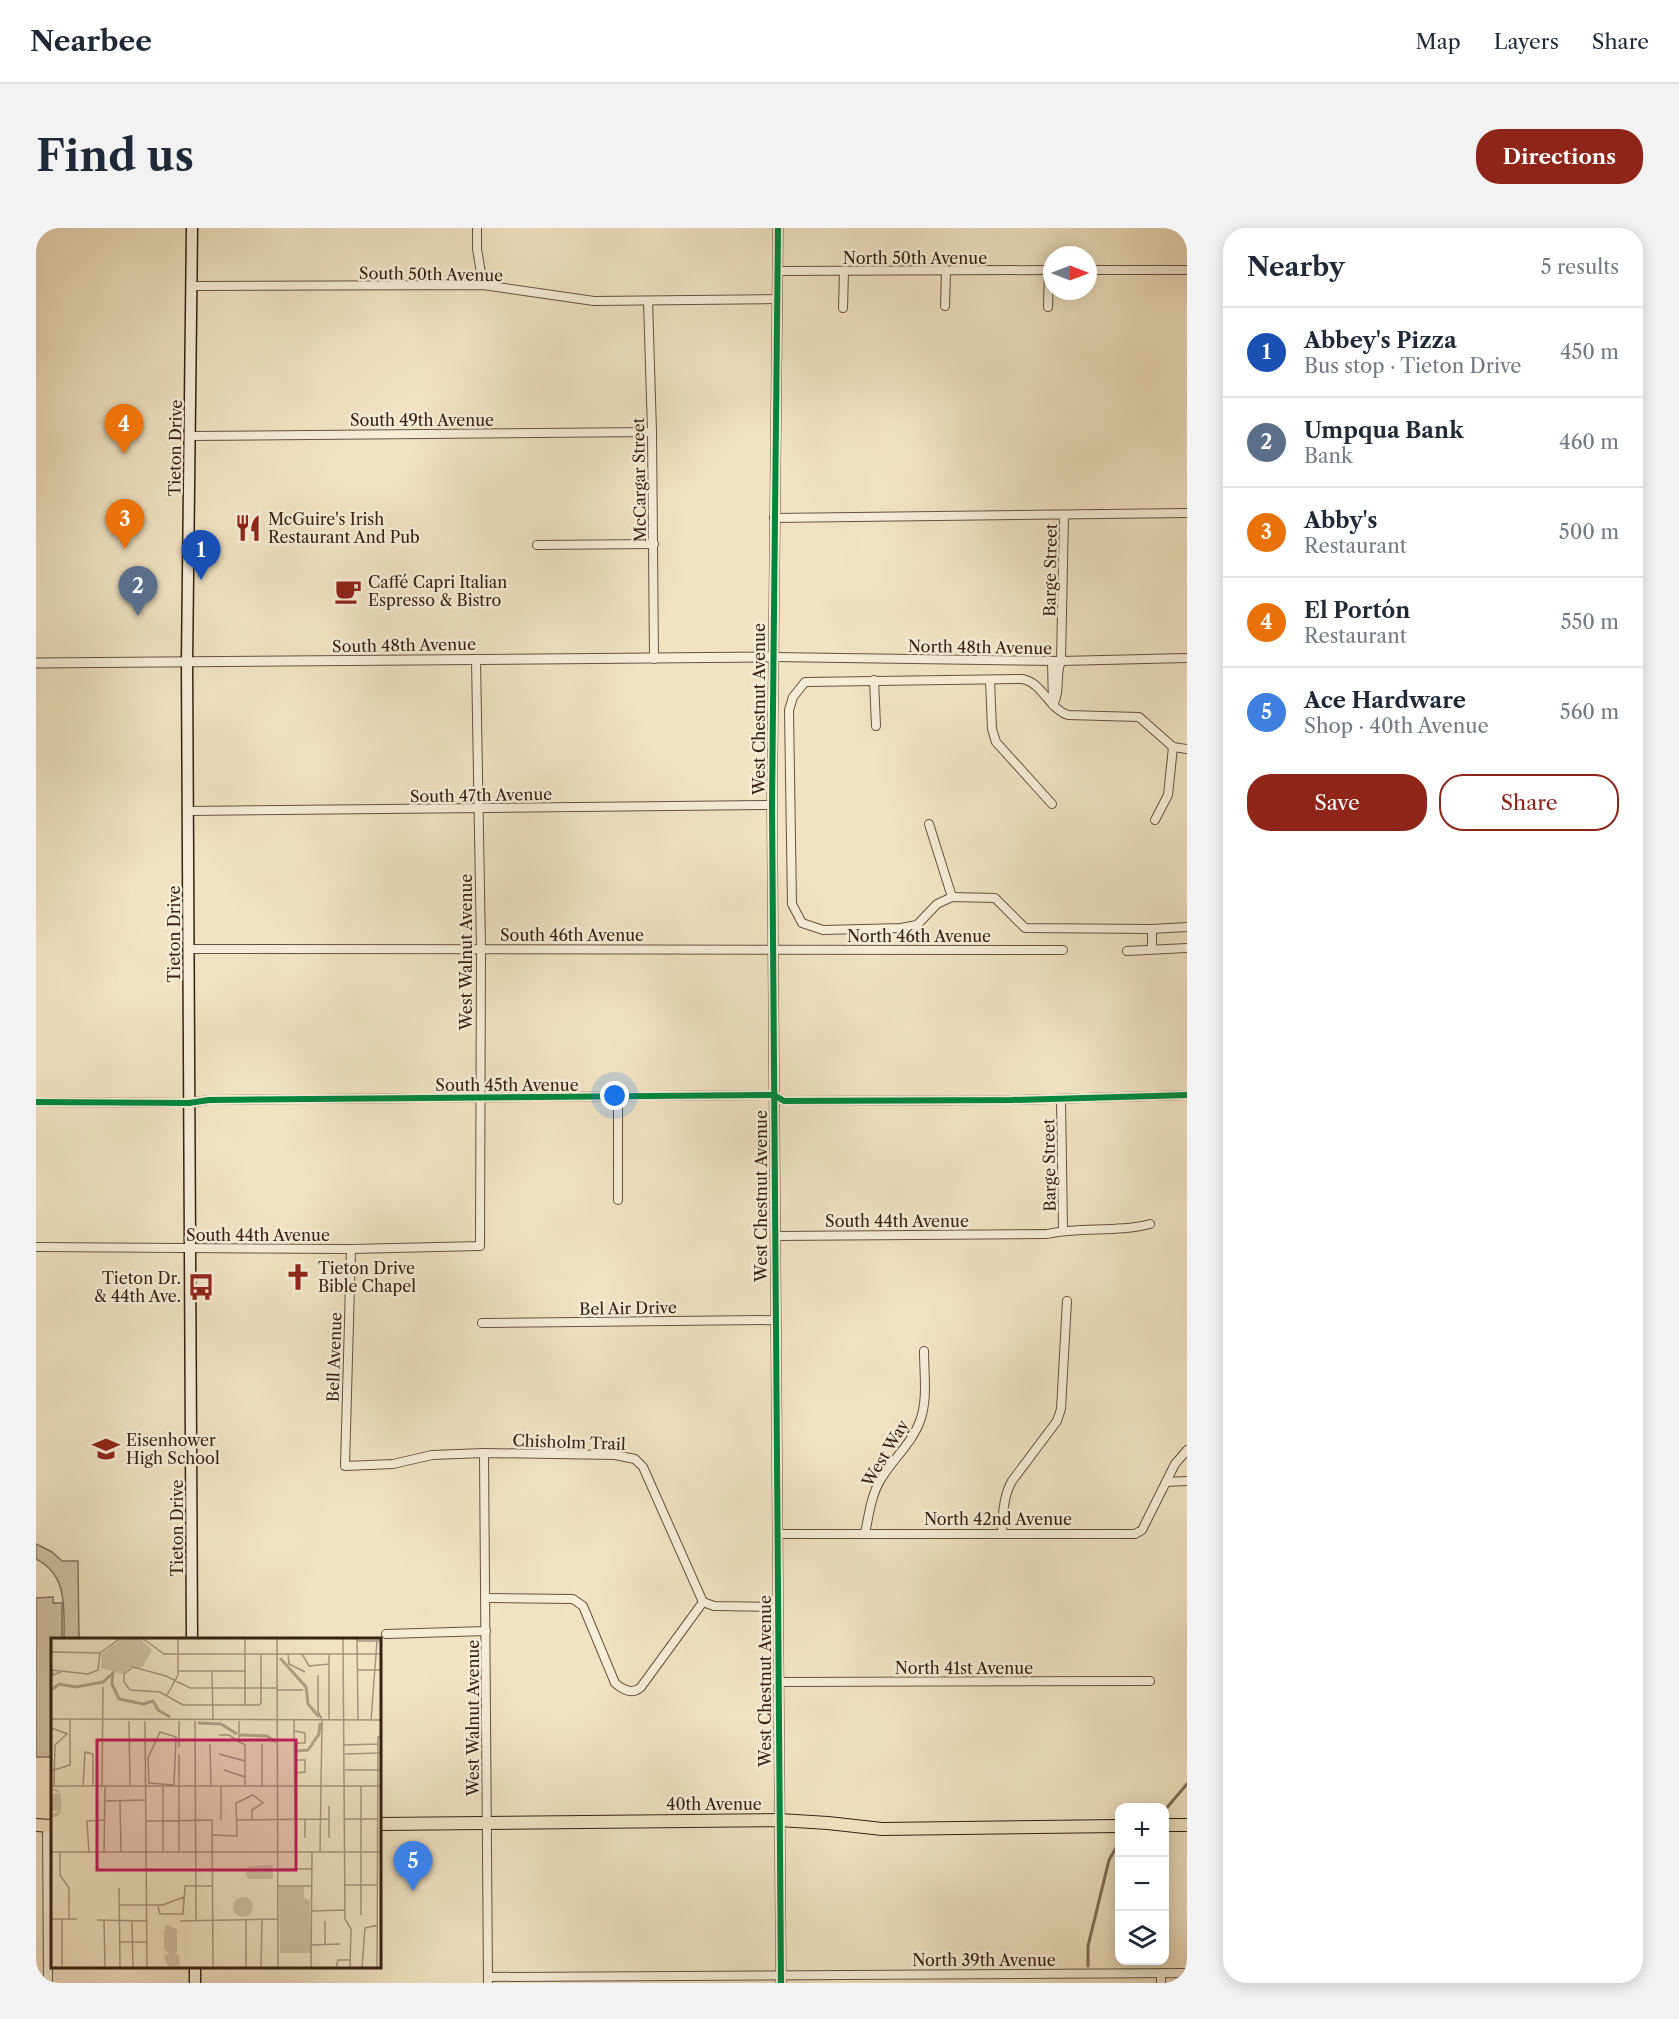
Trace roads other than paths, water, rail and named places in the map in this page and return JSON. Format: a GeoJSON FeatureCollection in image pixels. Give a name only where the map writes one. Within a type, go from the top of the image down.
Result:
{"type":"FeatureCollection","features":[{"type":"Feature","properties":{"kind":"main road","name":"Tieton Drive"},"geometry":{"type":"LineString","coordinates":[[192,228],[187,662],[192,1638]]}},
{"type":"Feature","properties":{"kind":"main road","name":"40th Avenue"},"geometry":{"type":"LineString","coordinates":[[381,1824],[779,1820],[882,1830],[1115,1826]]}},
{"type":"Feature","properties":{"kind":"main road"},"geometry":{"type":"LineString","coordinates":[[1169,1826],[1187,1825]]}},
{"type":"Feature","properties":{"kind":"street"},"geometry":{"type":"LineString","coordinates":[[477,228],[477,249],[483,285]]}},
{"type":"Feature","properties":{"kind":"street","name":"West Chestnut Avenue"},"geometry":{"type":"LineString","coordinates":[[778,228],[772,805],[775,950],[777,1682],[781,1979]]}},
{"type":"Feature","properties":{"kind":"street","name":"North 50th Avenue"},"geometry":{"type":"LineString","coordinates":[[778,271],[1043,270]]}},
{"type":"Feature","properties":{"kind":"street"},"geometry":{"type":"LineString","coordinates":[[1097,270],[1187,270]]}},
{"type":"Feature","properties":{"kind":"street"},"geometry":{"type":"LineString","coordinates":[[843,308],[844,272]]}},
{"type":"Feature","properties":{"kind":"street"},"geometry":{"type":"LineString","coordinates":[[945,306],[946,272]]}},
{"type":"Feature","properties":{"kind":"street","name":"South 50th Avenue"},"geometry":{"type":"LineString","coordinates":[[191,286],[483,285],[594,301],[777,299]]}},
{"type":"Feature","properties":{"kind":"street"},"geometry":{"type":"LineString","coordinates":[[1048,300],[1048,307]]}},
{"type":"Feature","properties":{"kind":"street","name":"McCargar Street"},"geometry":{"type":"LineString","coordinates":[[648,302],[654,544],[654,658]]}},
{"type":"Feature","properties":{"kind":"street","name":"South 49th Avenue"},"geometry":{"type":"LineString","coordinates":[[191,435],[652,432]]}},
{"type":"Feature","properties":{"kind":"street"},"geometry":{"type":"LineString","coordinates":[[774,519],[1187,513]]}},
{"type":"Feature","properties":{"kind":"street","name":"Barge Street"},"geometry":{"type":"LineString","coordinates":[[1053,705],[1064,515]]}},
{"type":"Feature","properties":{"kind":"street"},"geometry":{"type":"LineString","coordinates":[[537,545],[654,544]]}},
{"type":"Feature","properties":{"kind":"street","name":"South 48th Avenue"},"geometry":{"type":"LineString","coordinates":[[36,663],[773,657]]}},
{"type":"Feature","properties":{"kind":"street","name":"North 48th Avenue"},"geometry":{"type":"LineString","coordinates":[[773,657],[1057,661],[1187,658]]}},
{"type":"Feature","properties":{"kind":"street","name":"West Walnut Avenue"},"geometry":{"type":"LineString","coordinates":[[476,659],[481,948],[480,1245]]}},
{"type":"Feature","properties":{"kind":"street"},"geometry":{"type":"LineString","coordinates":[[874,680],[876,726]]}},
{"type":"Feature","properties":{"kind":"street"},"geometry":{"type":"LineString","coordinates":[[990,680],[992,729],[996,742],[1052,804]]}},
{"type":"Feature","properties":{"kind":"street"},"geometry":{"type":"LineString","coordinates":[[1187,749],[1173,747],[1139,717],[1061,713],[1037,687],[1027,680],[805,682],[793,697],[789,710],[792,904],[802,923],[823,930],[901,928],[917,925],[937,904],[951,897],[995,898],[1025,928],[1187,927]]}},
{"type":"Feature","properties":{"kind":"street"},"geometry":{"type":"LineString","coordinates":[[1155,820],[1168,795],[1173,747]]}},
{"type":"Feature","properties":{"kind":"street","name":"South 47th Avenue"},"geometry":{"type":"LineString","coordinates":[[189,811],[772,805]]}},
{"type":"Feature","properties":{"kind":"street"},"geometry":{"type":"LineString","coordinates":[[929,824],[951,897]]}},
{"type":"Feature","properties":{"kind":"street"},"geometry":{"type":"LineString","coordinates":[[1152,929],[1152,949]]}},
{"type":"Feature","properties":{"kind":"street"},"geometry":{"type":"LineString","coordinates":[[1127,951],[1187,948]]}},
{"type":"Feature","properties":{"kind":"street","name":"South 46th Avenue"},"geometry":{"type":"LineString","coordinates":[[189,949],[775,950]]}},
{"type":"Feature","properties":{"kind":"street","name":"North 46th Avenue"},"geometry":{"type":"LineString","coordinates":[[775,950],[1064,950]]}},
{"type":"Feature","properties":{"kind":"street","name":"South 45th Avenue"},"geometry":{"type":"LineString","coordinates":[[36,1102],[189,1103],[209,1100],[774,1095],[784,1101],[1012,1100],[1187,1095]]}},
{"type":"Feature","properties":{"kind":"street"},"geometry":{"type":"LineString","coordinates":[[618,1098],[618,1200]]}},
{"type":"Feature","properties":{"kind":"street","name":"Barge Street"},"geometry":{"type":"LineString","coordinates":[[1061,1099],[1063,1230]]}},
{"type":"Feature","properties":{"kind":"street","name":"South 44th Avenue"},"geometry":{"type":"LineString","coordinates":[[775,1236],[1047,1234],[1063,1230],[1131,1229],[1150,1224]]}},
{"type":"Feature","properties":{"kind":"street","name":"South 44th Avenue"},"geometry":{"type":"LineString","coordinates":[[36,1247],[351,1249],[480,1245]]}},
{"type":"Feature","properties":{"kind":"street","name":"Bell Avenue"},"geometry":{"type":"LineString","coordinates":[[345,1466],[351,1249]]}},
{"type":"Feature","properties":{"kind":"street"},"geometry":{"type":"LineString","coordinates":[[1002,1532],[1006,1491],[1057,1421],[1061,1408],[1066,1301]]}},
{"type":"Feature","properties":{"kind":"street","name":"Bel Air Drive"},"geometry":{"type":"LineString","coordinates":[[482,1323],[775,1320]]}},
{"type":"Feature","properties":{"kind":"street","name":"West Way"},"geometry":{"type":"LineString","coordinates":[[865,1533],[872,1500],[880,1481],[911,1438],[920,1420],[925,1401],[924,1351]]}},
{"type":"Feature","properties":{"kind":"street"},"geometry":{"type":"LineString","coordinates":[[1187,1450],[1175,1464],[1166,1482],[1187,1481]]}},
{"type":"Feature","properties":{"kind":"street","name":"West Walnut Avenue"},"geometry":{"type":"LineString","coordinates":[[484,1453],[488,1980]]}},
{"type":"Feature","properties":{"kind":"street","name":"Chisholm Trail"},"geometry":{"type":"LineString","coordinates":[[345,1466],[393,1464],[432,1455],[484,1453],[615,1455],[635,1459],[643,1467],[703,1602]]}},
{"type":"Feature","properties":{"kind":"street","name":"North 42nd Avenue"},"geometry":{"type":"LineString","coordinates":[[778,1534],[1002,1532],[1135,1534],[1142,1530],[1166,1482]]}},
{"type":"Feature","properties":{"kind":"street"},"geometry":{"type":"LineString","coordinates":[[486,1598],[573,1599],[583,1606],[615,1683],[626,1691],[638,1690],[641,1687],[703,1602],[714,1606],[778,1607]]}},
{"type":"Feature","properties":{"kind":"street"},"geometry":{"type":"LineString","coordinates":[[386,1634],[486,1631]]}},
{"type":"Feature","properties":{"kind":"street","name":"North 41st Avenue"},"geometry":{"type":"LineString","coordinates":[[777,1682],[1150,1680]]}},
{"type":"Feature","properties":{"kind":"street"},"geometry":{"type":"LineString","coordinates":[[45,1825],[48,1983]]}},
{"type":"Feature","properties":{"kind":"street"},"geometry":{"type":"LineString","coordinates":[[1161,1973],[1161,1983]]}},
{"type":"Feature","properties":{"kind":"street","name":"North 39th Avenue"},"geometry":{"type":"LineString","coordinates":[[488,1980],[899,1979],[1014,1974],[1187,1973]]}},
{"type":"Feature","properties":{"kind":"street"},"geometry":{"type":"LineString","coordinates":[[1014,1974],[1014,1983]]}},
{"type":"Feature","properties":{"kind":"waterway"},"geometry":{"type":"LineString","coordinates":[[1169,1805],[1187,1784]]}},
{"type":"Feature","properties":{"kind":"waterway"},"geometry":{"type":"LineString","coordinates":[[1088,1966],[1088,1946],[1109,1860],[1115,1850]]}},
{"type":"Feature","properties":{"kind":"place","name":"El Portón"},"geometry":{"type":"Point","coordinates":[124,454]}},
{"type":"Feature","properties":{"kind":"place","name":"McGuire's Irish Restaurant And Pub"},"geometry":{"type":"Point","coordinates":[248,528]}},
{"type":"Feature","properties":{"kind":"place","name":"Abby's"},"geometry":{"type":"Point","coordinates":[125,549]}},
{"type":"Feature","properties":{"kind":"place","name":"Abbey's Pizza"},"geometry":{"type":"Point","coordinates":[201,580]}},
{"type":"Feature","properties":{"kind":"place","name":"Caffé Capri Italian Espresso & Bistro"},"geometry":{"type":"Point","coordinates":[348,591]}},
{"type":"Feature","properties":{"kind":"place","name":"Umpqua Bank"},"geometry":{"type":"Point","coordinates":[138,616]}},
{"type":"Feature","properties":{"kind":"place","name":"Tieton Drive Bible Chapel"},"geometry":{"type":"Point","coordinates":[298,1277]}},
{"type":"Feature","properties":{"kind":"place","name":"Tieton Dr. & 44th Ave."},"geometry":{"type":"Point","coordinates":[201,1287]}},
{"type":"Feature","properties":{"kind":"place","name":"Eisenhower High School"},"geometry":{"type":"Point","coordinates":[106,1449]}},
{"type":"Feature","properties":{"kind":"place","name":"Ace Hardware"},"geometry":{"type":"Point","coordinates":[413,1891]}}]}
